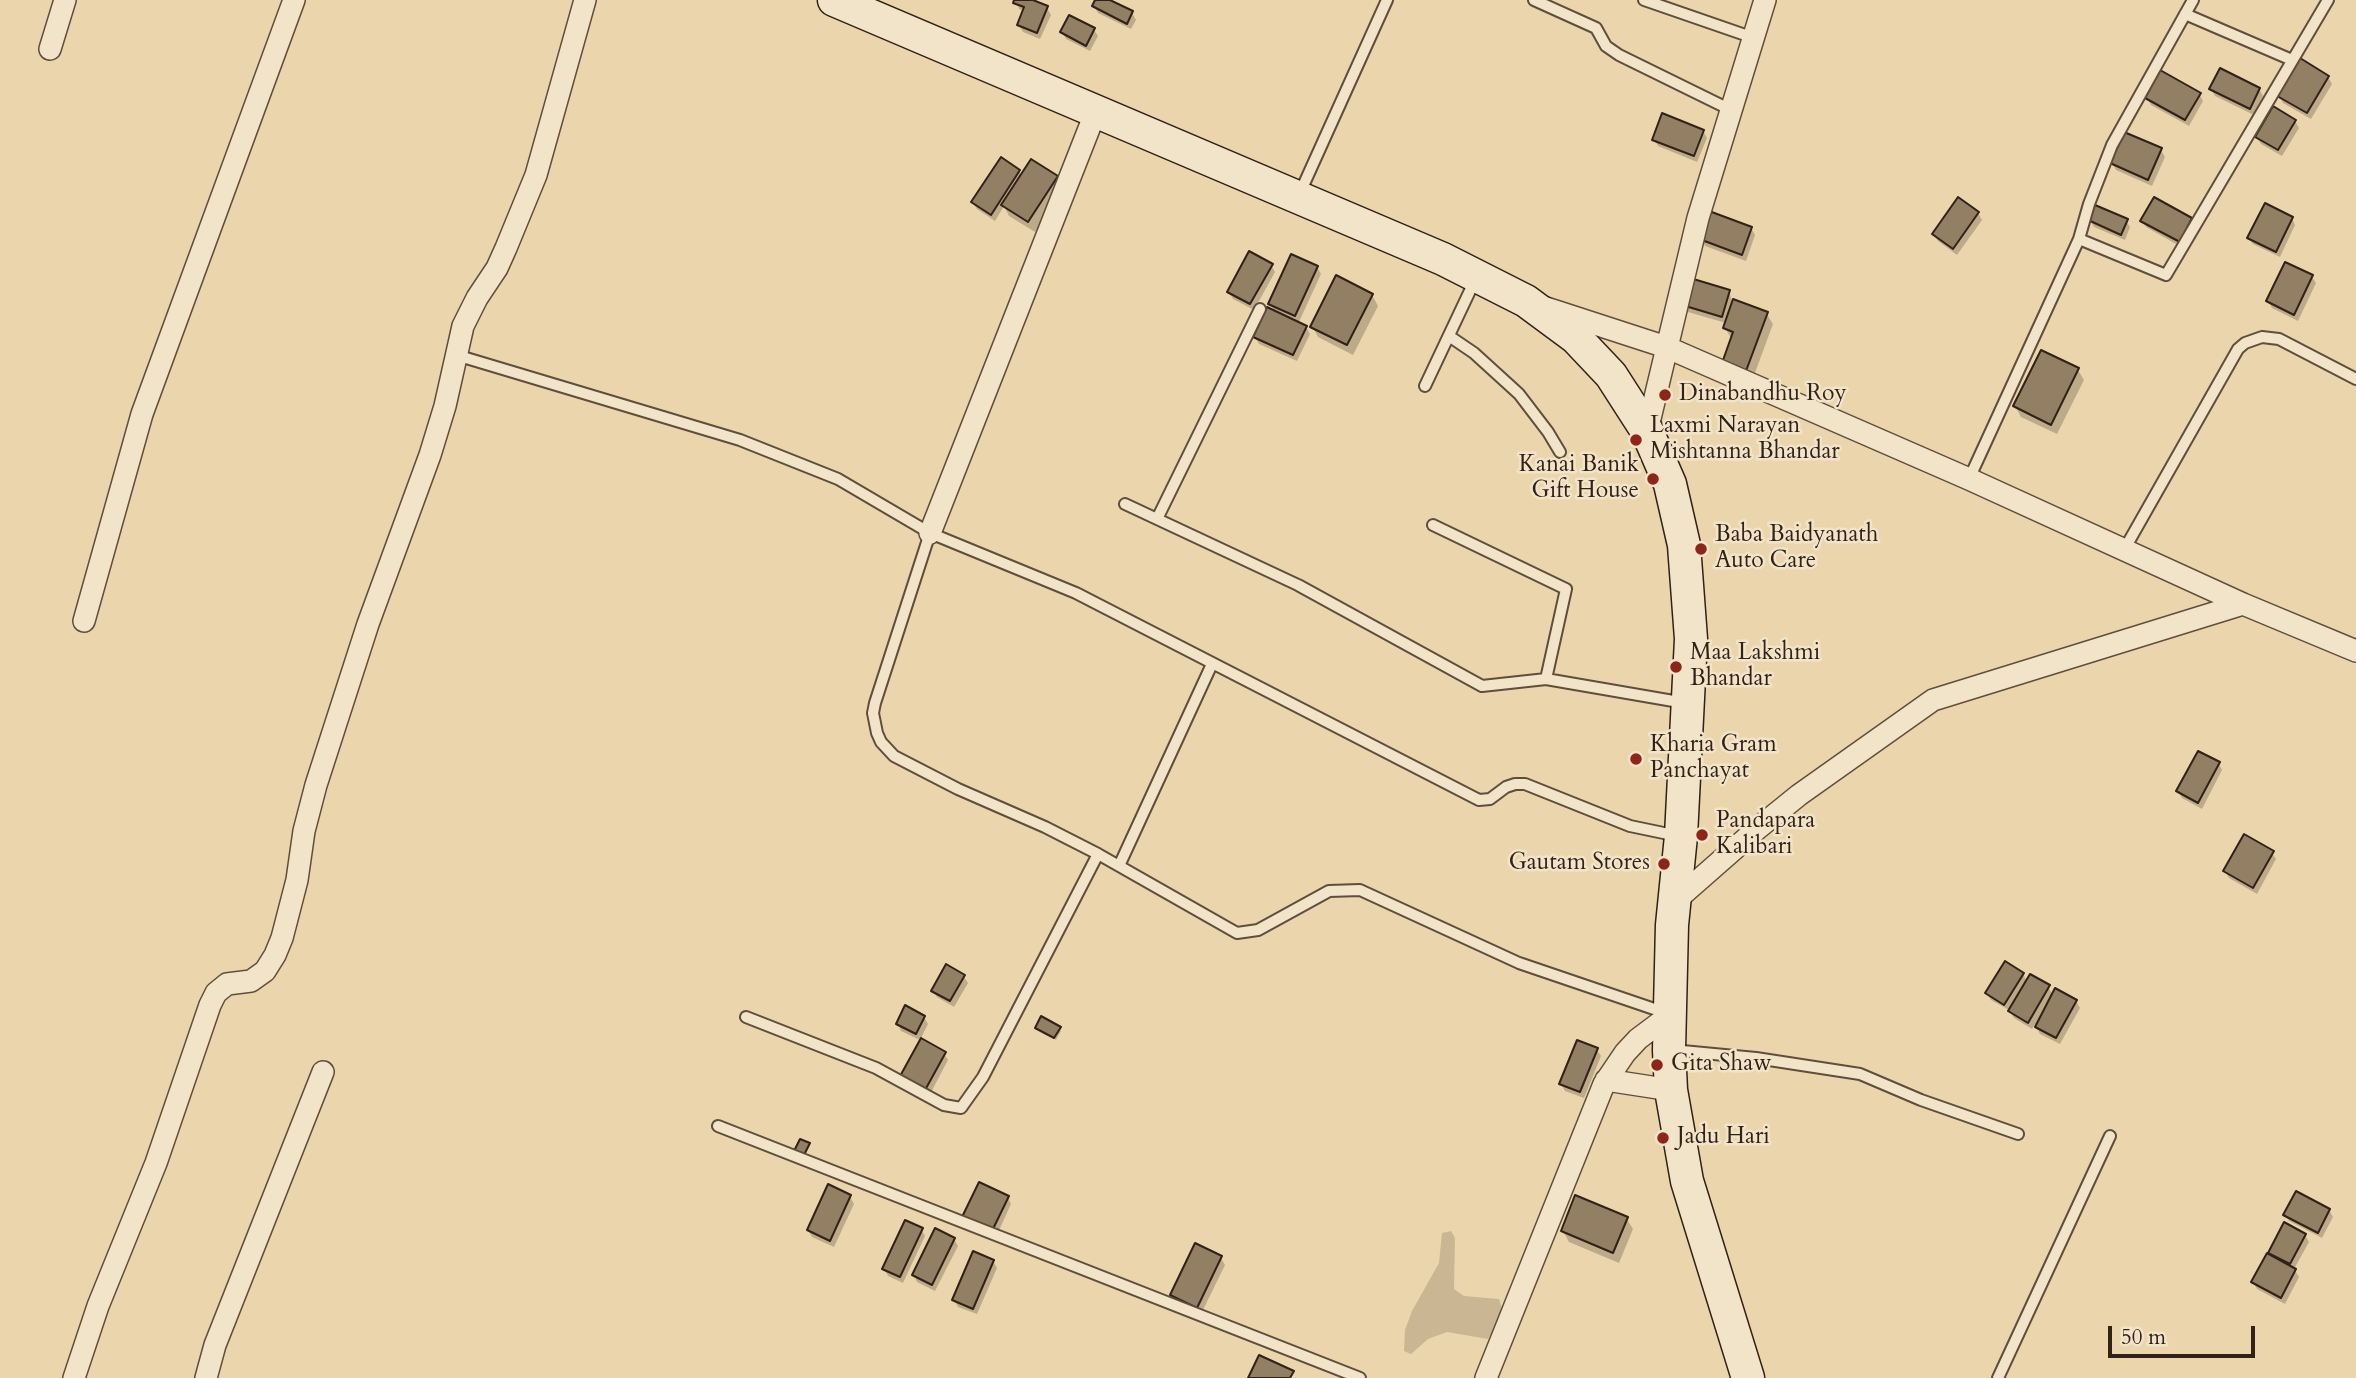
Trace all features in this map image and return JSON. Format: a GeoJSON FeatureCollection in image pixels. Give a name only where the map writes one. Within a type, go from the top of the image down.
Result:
{"type":"FeatureCollection","features":[{"type":"Feature","properties":{"kind":"main road"},"geometry":{"type":"LineString","coordinates":[[834,0],[1443,259],[1526,301],[1576,338],[1611,375],[1647,431],[1670,484],[1684,545],[1691,639],[1675,901],[1669,1050],[1671,1090],[1687,1181],[1748,1378]]}},
{"type":"Feature","properties":{"kind":"street"},"geometry":{"type":"LineString","coordinates":[[50,49],[65,0]]}},
{"type":"Feature","properties":{"kind":"street"},"geometry":{"type":"LineString","coordinates":[[84,621],[142,414],[293,0]]}},
{"type":"Feature","properties":{"kind":"street"},"geometry":{"type":"LineString","coordinates":[[74,1378],[97,1307],[156,1163],[210,1005],[216,993],[227,984],[251,981],[265,971],[282,938],[316,785],[368,624],[430,455],[463,326],[497,268],[536,175],[585,0]]}},
{"type":"Feature","properties":{"kind":"street"},"geometry":{"type":"LineString","coordinates":[[1647,431],[1698,218],[1765,0]]}},
{"type":"Feature","properties":{"kind":"street"},"geometry":{"type":"LineString","coordinates":[[930,533],[1096,111]]}},
{"type":"Feature","properties":{"kind":"street"},"geometry":{"type":"LineString","coordinates":[[1526,301],[1666,347],[1969,479],[2243,604],[2356,651]]}},
{"type":"Feature","properties":{"kind":"street"},"geometry":{"type":"LineString","coordinates":[[1675,901],[1799,795],[1933,700],[2243,604]]}},
{"type":"Feature","properties":{"kind":"street"},"geometry":{"type":"LineString","coordinates":[[1486,1378],[1595,1101],[1606,1080],[1638,1039],[1670,1015]]}},
{"type":"Feature","properties":{"kind":"street"},"geometry":{"type":"LineString","coordinates":[[206,1378],[215,1345],[323,1072]]}},
{"type":"Feature","properties":{"kind":"street"},"geometry":{"type":"LineString","coordinates":[[1606,1080],[1671,1090]]}},
{"type":"Feature","properties":{"kind":"lane"},"geometry":{"type":"LineString","coordinates":[[1298,197],[1387,0]]}},
{"type":"Feature","properties":{"kind":"lane"},"geometry":{"type":"LineString","coordinates":[[1534,0],[1596,28],[1606,46],[1619,55],[1731,110]]}},
{"type":"Feature","properties":{"kind":"lane"},"geometry":{"type":"LineString","coordinates":[[1644,0],[1754,38]]}},
{"type":"Feature","properties":{"kind":"lane"},"geometry":{"type":"LineString","coordinates":[[1969,479],[2079,239],[2089,204],[2112,145],[2193,0]]}},
{"type":"Feature","properties":{"kind":"lane"},"geometry":{"type":"LineString","coordinates":[[2079,239],[2166,275],[2328,0]]}},
{"type":"Feature","properties":{"kind":"lane"},"geometry":{"type":"LineString","coordinates":[[2185,14],[2292,60]]}},
{"type":"Feature","properties":{"kind":"lane"},"geometry":{"type":"LineString","coordinates":[[1425,386],[1477,276]]}},
{"type":"Feature","properties":{"kind":"lane"},"geometry":{"type":"LineString","coordinates":[[1157,519],[1260,309]]}},
{"type":"Feature","properties":{"kind":"lane"},"geometry":{"type":"LineString","coordinates":[[1449,335],[1482,359],[1519,394],[1560,452]]}},
{"type":"Feature","properties":{"kind":"lane"},"geometry":{"type":"LineString","coordinates":[[2124,550],[2238,349],[2245,343],[2262,337],[2280,339],[2356,379]]}},
{"type":"Feature","properties":{"kind":"lane"},"geometry":{"type":"LineString","coordinates":[[456,355],[740,440],[838,479],[930,533],[1076,593],[1479,800],[1490,799],[1515,784],[1525,785],[1630,826],[1681,836]]}},
{"type":"Feature","properties":{"kind":"lane"},"geometry":{"type":"LineString","coordinates":[[1125,504],[1298,585],[1482,686],[1546,679],[1688,703]]}},
{"type":"Feature","properties":{"kind":"lane"},"geometry":{"type":"LineString","coordinates":[[1433,525],[1566,589],[1546,679]]}},
{"type":"Feature","properties":{"kind":"lane"},"geometry":{"type":"LineString","coordinates":[[930,533],[875,703],[874,723],[881,741],[894,755],[1098,854],[1237,933],[1258,930],[1329,891],[1348,888],[1360,890],[1519,963],[1670,1015]]}},
{"type":"Feature","properties":{"kind":"lane"},"geometry":{"type":"LineString","coordinates":[[1119,866],[1212,664]]}},
{"type":"Feature","properties":{"kind":"lane"},"geometry":{"type":"LineString","coordinates":[[746,1017],[876,1068],[944,1105],[961,1108],[983,1077],[1098,854]]}},
{"type":"Feature","properties":{"kind":"lane"},"geometry":{"type":"LineString","coordinates":[[1669,1050],[1756,1058],[1860,1074],[1921,1100],[2018,1134]]}},
{"type":"Feature","properties":{"kind":"lane"},"geometry":{"type":"LineString","coordinates":[[718,1126],[1360,1378]]}},
{"type":"Feature","properties":{"kind":"lane"},"geometry":{"type":"LineString","coordinates":[[1998,1378],[2109,1136]]}},
{"type":"Feature","properties":{"kind":"shaded area"},"geometry":{"type":"Polygon","coordinates":[[[1451,1231],[1455,1238],[1454,1289],[1464,1296],[1499,1299],[1503,1312],[1488,1339],[1447,1332],[1428,1339],[1411,1354],[1404,1351],[1405,1330],[1412,1311],[1439,1263],[1442,1233],[1451,1231]]]}},
{"type":"Feature","properties":{"kind":"building"},"geometry":{"type":"Polygon","coordinates":[[[1014,0],[1033,0],[1048,6],[1037,33],[1017,25],[1024,7],[1013,3],[1014,0]]]}},
{"type":"Feature","properties":{"kind":"building"},"geometry":{"type":"Polygon","coordinates":[[[1095,0],[1110,0],[1133,11],[1127,24],[1092,6],[1095,0]]]}},
{"type":"Feature","properties":{"kind":"building"},"geometry":{"type":"Polygon","coordinates":[[[1069,15],[1095,28],[1086,46],[1060,32],[1069,15]]]}},
{"type":"Feature","properties":{"kind":"building"},"geometry":{"type":"Polygon","coordinates":[[[2300,58],[2329,76],[2307,113],[2277,96],[2300,58]]]}},
{"type":"Feature","properties":{"kind":"building"},"geometry":{"type":"Polygon","coordinates":[[[2220,68],[2260,88],[2250,109],[2209,89],[2220,68]]]}},
{"type":"Feature","properties":{"kind":"building"},"geometry":{"type":"Polygon","coordinates":[[[2160,70],[2201,93],[2185,120],[2145,98],[2160,70]]]}},
{"type":"Feature","properties":{"kind":"building"},"geometry":{"type":"Polygon","coordinates":[[[2273,106],[2296,120],[2278,150],[2255,137],[2273,106]]]}},
{"type":"Feature","properties":{"kind":"building"},"geometry":{"type":"Polygon","coordinates":[[[1662,113],[1704,130],[1694,156],[1652,140],[1662,113]]]}},
{"type":"Feature","properties":{"kind":"building"},"geometry":{"type":"Polygon","coordinates":[[[2124,132],[2162,148],[2148,180],[2110,163],[2124,132]]]}},
{"type":"Feature","properties":{"kind":"building"},"geometry":{"type":"Polygon","coordinates":[[[1001,157],[1020,170],[991,215],[971,202],[1001,157]]]}},
{"type":"Feature","properties":{"kind":"building"},"geometry":{"type":"Polygon","coordinates":[[[1031,159],[1058,176],[1028,222],[1001,205],[1031,159]]]}},
{"type":"Feature","properties":{"kind":"building"},"geometry":{"type":"Polygon","coordinates":[[[1958,197],[1979,212],[1953,249],[1932,234],[1958,197]]]}},
{"type":"Feature","properties":{"kind":"building"},"geometry":{"type":"Polygon","coordinates":[[[2154,197],[2192,218],[2180,242],[2140,221],[2154,197]]]}},
{"type":"Feature","properties":{"kind":"building"},"geometry":{"type":"Polygon","coordinates":[[[2265,203],[2293,217],[2276,252],[2247,238],[2265,203]]]}},
{"type":"Feature","properties":{"kind":"building"},"geometry":{"type":"Polygon","coordinates":[[[2095,205],[2128,219],[2121,235],[2088,220],[2095,205]]]}},
{"type":"Feature","properties":{"kind":"building"},"geometry":{"type":"Polygon","coordinates":[[[1709,211],[1752,227],[1742,255],[1699,239],[1709,211]]]}},
{"type":"Feature","properties":{"kind":"building"},"geometry":{"type":"Polygon","coordinates":[[[1249,251],[1273,264],[1250,304],[1227,292],[1249,251]]]}},
{"type":"Feature","properties":{"kind":"building"},"geometry":{"type":"Polygon","coordinates":[[[1291,254],[1318,266],[1295,316],[1268,304],[1291,254]]]}},
{"type":"Feature","properties":{"kind":"building"},"geometry":{"type":"Polygon","coordinates":[[[2285,262],[2313,275],[2294,315],[2266,301],[2285,262]]]}},
{"type":"Feature","properties":{"kind":"building"},"geometry":{"type":"Polygon","coordinates":[[[1336,275],[1373,294],[1347,345],[1310,327],[1336,275]]]}},
{"type":"Feature","properties":{"kind":"building"},"geometry":{"type":"Polygon","coordinates":[[[1690,278],[1730,290],[1722,317],[1682,305],[1690,278]]]}},
{"type":"Feature","properties":{"kind":"building"},"geometry":{"type":"Polygon","coordinates":[[[1733,299],[1768,312],[1746,371],[1722,363],[1733,332],[1723,328],[1733,299]]]}},
{"type":"Feature","properties":{"kind":"building"},"geometry":{"type":"Polygon","coordinates":[[[1267,307],[1307,326],[1293,355],[1253,337],[1267,307]]]}},
{"type":"Feature","properties":{"kind":"building"},"geometry":{"type":"Polygon","coordinates":[[[2041,350],[2079,368],[2051,425],[2013,406],[2041,350]]]}},
{"type":"Feature","properties":{"kind":"building"},"geometry":{"type":"Polygon","coordinates":[[[2198,751],[2220,762],[2198,803],[2176,791],[2198,751]]]}},
{"type":"Feature","properties":{"kind":"building"},"geometry":{"type":"Polygon","coordinates":[[[2244,834],[2274,851],[2253,888],[2223,871],[2244,834]]]}},
{"type":"Feature","properties":{"kind":"building"},"geometry":{"type":"Polygon","coordinates":[[[2005,961],[2024,973],[2004,1005],[1985,993],[2005,961]]]}},
{"type":"Feature","properties":{"kind":"building"},"geometry":{"type":"Polygon","coordinates":[[[946,964],[965,975],[950,1001],[931,991],[946,964]]]}},
{"type":"Feature","properties":{"kind":"building"},"geometry":{"type":"Polygon","coordinates":[[[2030,974],[2050,985],[2028,1023],[2008,1011],[2030,974]]]}},
{"type":"Feature","properties":{"kind":"building"},"geometry":{"type":"Polygon","coordinates":[[[2055,988],[2077,1000],[2056,1038],[2035,1027],[2055,988]]]}},
{"type":"Feature","properties":{"kind":"building"},"geometry":{"type":"Polygon","coordinates":[[[905,1005],[925,1016],[916,1034],[896,1024],[905,1005]]]}},
{"type":"Feature","properties":{"kind":"building"},"geometry":{"type":"Polygon","coordinates":[[[1041,1016],[1061,1027],[1054,1038],[1035,1028],[1041,1016]]]}},
{"type":"Feature","properties":{"kind":"building"},"geometry":{"type":"Polygon","coordinates":[[[921,1038],[946,1052],[924,1092],[899,1078],[921,1038]]]}},
{"type":"Feature","properties":{"kind":"building"},"geometry":{"type":"Polygon","coordinates":[[[1577,1040],[1598,1048],[1580,1092],[1559,1084],[1577,1040]]]}},
{"type":"Feature","properties":{"kind":"building"},"geometry":{"type":"Polygon","coordinates":[[[800,1139],[810,1143],[803,1157],[793,1153],[800,1139]]]}},
{"type":"Feature","properties":{"kind":"building"},"geometry":{"type":"Polygon","coordinates":[[[979,1182],[1009,1196],[992,1231],[962,1217],[979,1182]]]}},
{"type":"Feature","properties":{"kind":"building"},"geometry":{"type":"Polygon","coordinates":[[[828,1184],[851,1195],[830,1241],[807,1230],[828,1184]]]}},
{"type":"Feature","properties":{"kind":"building"},"geometry":{"type":"Polygon","coordinates":[[[2296,1191],[2330,1209],[2318,1233],[2283,1215],[2296,1191]]]}},
{"type":"Feature","properties":{"kind":"building"},"geometry":{"type":"Polygon","coordinates":[[[1575,1195],[1628,1217],[1613,1253],[1561,1231],[1575,1195]]]}},
{"type":"Feature","properties":{"kind":"building"},"geometry":{"type":"Polygon","coordinates":[[[905,1220],[923,1228],[900,1277],[882,1269],[905,1220]]]}},
{"type":"Feature","properties":{"kind":"building"},"geometry":{"type":"Polygon","coordinates":[[[2284,1222],[2306,1234],[2290,1264],[2268,1253],[2284,1222]]]}},
{"type":"Feature","properties":{"kind":"building"},"geometry":{"type":"Polygon","coordinates":[[[935,1228],[955,1238],[932,1285],[912,1275],[935,1228]]]}},
{"type":"Feature","properties":{"kind":"building"},"geometry":{"type":"Polygon","coordinates":[[[1195,1243],[1222,1256],[1197,1308],[1170,1295],[1195,1243]]]}},
{"type":"Feature","properties":{"kind":"building"},"geometry":{"type":"Polygon","coordinates":[[[973,1251],[994,1260],[973,1309],[952,1300],[973,1251]]]}},
{"type":"Feature","properties":{"kind":"building"},"geometry":{"type":"Polygon","coordinates":[[[2267,1253],[2296,1269],[2281,1298],[2251,1282],[2267,1253]]]}},
{"type":"Feature","properties":{"kind":"building"},"geometry":{"type":"Polygon","coordinates":[[[1259,1355],[1294,1371],[1290,1378],[1248,1378],[1259,1355]]]}},
{"type":"Feature","properties":{"kind":"place","name":"Dinabandhu Roy"},"geometry":{"type":"Point","coordinates":[1665,395]}},
{"type":"Feature","properties":{"kind":"place","name":"Laxmi Narayan Mishtanna Bhandar"},"geometry":{"type":"Point","coordinates":[1636,440]}},
{"type":"Feature","properties":{"kind":"place","name":"Kanai Banik Gift House"},"geometry":{"type":"Point","coordinates":[1653,479]}},
{"type":"Feature","properties":{"kind":"place","name":"Baba Baidyanath Auto Care"},"geometry":{"type":"Point","coordinates":[1701,549]}},
{"type":"Feature","properties":{"kind":"place","name":"Maa Lakshmi Bhandar"},"geometry":{"type":"Point","coordinates":[1676,667]}},
{"type":"Feature","properties":{"kind":"place","name":"Kharia Gram Panchayat"},"geometry":{"type":"Point","coordinates":[1636,759]}},
{"type":"Feature","properties":{"kind":"place","name":"Pandapara Kalibari"},"geometry":{"type":"Point","coordinates":[1702,835]}},
{"type":"Feature","properties":{"kind":"place","name":"Gautam Stores"},"geometry":{"type":"Point","coordinates":[1664,864]}},
{"type":"Feature","properties":{"kind":"place","name":"Gita Shaw"},"geometry":{"type":"Point","coordinates":[1657,1065]}},
{"type":"Feature","properties":{"kind":"place","name":"Jadu Hari"},"geometry":{"type":"Point","coordinates":[1663,1138]}}]}
